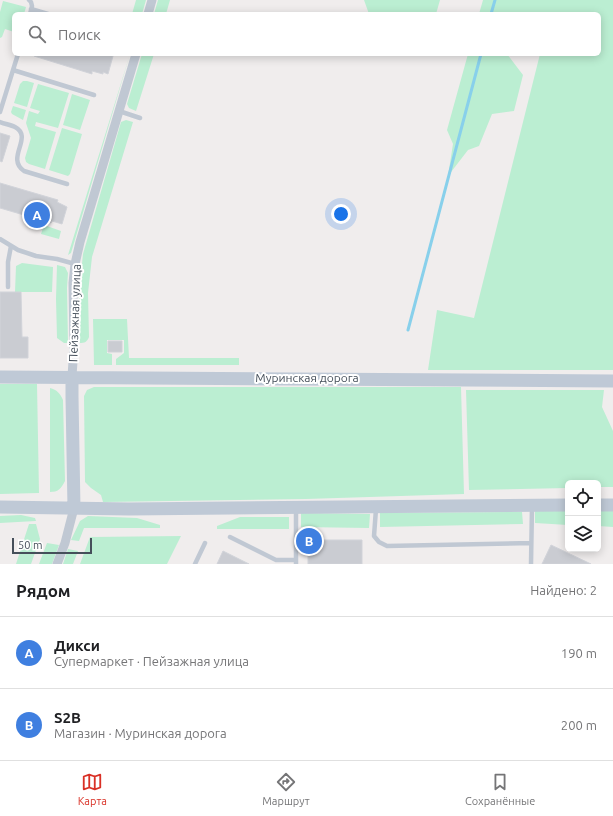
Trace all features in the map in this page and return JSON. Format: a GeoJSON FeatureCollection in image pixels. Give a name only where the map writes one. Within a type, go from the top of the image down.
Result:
{"type":"FeatureCollection","features":[{"type":"Feature","properties":{"kind":"street"},"geometry":{"type":"LineString","coordinates":[[149,12],[152,0]]}},
{"type":"Feature","properties":{"kind":"street","name":"Пейзажная улица"},"geometry":{"type":"LineString","coordinates":[[74,508],[72,376],[74,348],[73,283],[75,264],[80,242],[135,56]]}},
{"type":"Feature","properties":{"kind":"street","name":"Муринская дорога"},"geometry":{"type":"LineString","coordinates":[[0,376],[613,381]]}},
{"type":"Feature","properties":{"kind":"street"},"geometry":{"type":"LineString","coordinates":[[0,507],[296,508],[565,505]]}},
{"type":"Feature","properties":{"kind":"street"},"geometry":{"type":"LineString","coordinates":[[601,505],[613,505]]}},
{"type":"Feature","properties":{"kind":"street"},"geometry":{"type":"LineString","coordinates":[[57,564],[65,543],[74,508]]}},
{"type":"Feature","properties":{"kind":"lane"},"geometry":{"type":"LineString","coordinates":[[29,0],[32,2],[31,12]]}},
{"type":"Feature","properties":{"kind":"lane"},"geometry":{"type":"LineString","coordinates":[[0,112],[17,56]]}},
{"type":"Feature","properties":{"kind":"lane"},"geometry":{"type":"LineString","coordinates":[[13,70],[94,95]]}},
{"type":"Feature","properties":{"kind":"lane"},"geometry":{"type":"LineString","coordinates":[[119,111],[140,118]]}},
{"type":"Feature","properties":{"kind":"lane"},"geometry":{"type":"LineString","coordinates":[[0,122],[15,127],[22,135],[22,141],[17,158],[19,168],[24,171],[67,184]]}},
{"type":"Feature","properties":{"kind":"lane"},"geometry":{"type":"LineString","coordinates":[[0,239],[11,246],[36,256],[57,259],[75,264]]}},
{"type":"Feature","properties":{"kind":"lane"},"geometry":{"type":"LineString","coordinates":[[8,287],[8,262],[11,246]]}},
{"type":"Feature","properties":{"kind":"lane"},"geometry":{"type":"LineString","coordinates":[[531,564],[532,505]]}},
{"type":"Feature","properties":{"kind":"lane"},"geometry":{"type":"LineString","coordinates":[[376,507],[374,536],[379,542],[387,546],[531,543]]}},
{"type":"Feature","properties":{"kind":"lane"},"geometry":{"type":"LineString","coordinates":[[230,537],[276,560],[296,562],[296,508]]}},
{"type":"Feature","properties":{"kind":"lane"},"geometry":{"type":"LineString","coordinates":[[195,564],[205,543]]}},
{"type":"Feature","properties":{"kind":"green space"},"geometry":{"type":"Polygon","coordinates":[[[136,0],[146,0],[143,12],[133,12],[136,0]]]}},
{"type":"Feature","properties":{"kind":"green space"},"geometry":{"type":"Polygon","coordinates":[[[158,0],[170,0],[167,12],[155,12],[158,0]]]}},
{"type":"Feature","properties":{"kind":"green space"},"geometry":{"type":"Polygon","coordinates":[[[364,0],[440,0],[437,12],[368,12],[364,0]]]}},
{"type":"Feature","properties":{"kind":"green space"},"geometry":{"type":"Polygon","coordinates":[[[483,0],[613,0],[613,370],[428,370],[437,310],[474,318],[540,56],[601,56],[601,12],[480,12],[483,0]]]}},
{"type":"Feature","properties":{"kind":"green space"},"geometry":{"type":"Polygon","coordinates":[[[3,1],[26,7],[25,12],[12,12],[12,31],[5,29],[2,37],[0,38],[0,12],[3,1]]]}},
{"type":"Feature","properties":{"kind":"green space"},"geometry":{"type":"Polygon","coordinates":[[[129,56],[129,56],[71,253],[68,255],[129,56]]]}},
{"type":"Feature","properties":{"kind":"green space"},"geometry":{"type":"Polygon","coordinates":[[[141,56],[153,56],[136,111],[129,108],[127,104],[141,56]]]}},
{"type":"Feature","properties":{"kind":"green space"},"geometry":{"type":"Polygon","coordinates":[[[467,56],[509,56],[523,75],[514,111],[492,114],[479,146],[468,150],[448,176],[453,144],[447,130],[467,56]]]}},
{"type":"Feature","properties":{"kind":"green space"},"geometry":{"type":"Polygon","coordinates":[[[23,81],[34,83],[27,107],[14,103],[20,84],[23,81]]]}},
{"type":"Feature","properties":{"kind":"green space"},"geometry":{"type":"Polygon","coordinates":[[[38,84],[69,93],[58,128],[36,122],[35,126],[56,132],[45,169],[29,164],[26,162],[25,158],[31,138],[26,123],[29,111],[38,114],[40,111],[30,108],[38,84]]]}},
{"type":"Feature","properties":{"kind":"green space"},"geometry":{"type":"Polygon","coordinates":[[[72,94],[90,100],[80,130],[63,125],[72,94]]]}},
{"type":"Feature","properties":{"kind":"green space"},"geometry":{"type":"Polygon","coordinates":[[[13,106],[26,110],[23,120],[12,114],[11,112],[13,106]]]}},
{"type":"Feature","properties":{"kind":"green space"},"geometry":{"type":"Polygon","coordinates":[[[126,120],[133,122],[92,257],[88,293],[89,337],[86,342],[79,343],[79,293],[83,254],[121,122],[126,120]]]}},
{"type":"Feature","properties":{"kind":"green space"},"geometry":{"type":"Polygon","coordinates":[[[62,128],[82,134],[70,174],[68,176],[49,170],[62,128]]]}},
{"type":"Feature","properties":{"kind":"green space"},"geometry":{"type":"Polygon","coordinates":[[[44,225],[61,231],[59,239],[41,234],[44,225]]]}},
{"type":"Feature","properties":{"kind":"green space"},"geometry":{"type":"Polygon","coordinates":[[[22,263],[53,267],[52,292],[15,292],[16,266],[22,263]]]}},
{"type":"Feature","properties":{"kind":"green space"},"geometry":{"type":"Polygon","coordinates":[[[57,265],[65,267],[68,273],[68,343],[64,343],[57,338],[57,265]]]}},
{"type":"Feature","properties":{"kind":"green space"},"geometry":{"type":"Polygon","coordinates":[[[93,319],[127,319],[129,358],[239,358],[239,365],[116,365],[116,359],[124,353],[124,340],[107,340],[107,353],[112,354],[112,365],[94,365],[93,319]]]}},
{"type":"Feature","properties":{"kind":"green space"},"geometry":{"type":"Polygon","coordinates":[[[0,384],[37,384],[39,493],[0,494],[0,384]]]}},
{"type":"Feature","properties":{"kind":"green space"},"geometry":{"type":"Polygon","coordinates":[[[94,387],[461,387],[464,494],[306,499],[103,502],[101,495],[85,482],[84,396],[87,390],[94,387]]]}},
{"type":"Feature","properties":{"kind":"green space"},"geometry":{"type":"Polygon","coordinates":[[[50,388],[58,392],[63,400],[65,481],[59,490],[50,492],[50,388]]]}},
{"type":"Feature","properties":{"kind":"green space"},"geometry":{"type":"Polygon","coordinates":[[[466,390],[604,390],[602,407],[613,431],[613,487],[601,487],[601,480],[565,480],[565,488],[469,490],[466,390]]]}},
{"type":"Feature","properties":{"kind":"green space"},"geometry":{"type":"Polygon","coordinates":[[[535,511],[565,511],[565,525],[535,523],[535,511]]]}},
{"type":"Feature","properties":{"kind":"green space"},"geometry":{"type":"Polygon","coordinates":[[[601,511],[613,511],[613,527],[601,526],[601,511]]]}},
{"type":"Feature","properties":{"kind":"green space"},"geometry":{"type":"Polygon","coordinates":[[[522,512],[523,524],[380,527],[380,513],[522,512]]]}},
{"type":"Feature","properties":{"kind":"green space"},"geometry":{"type":"Polygon","coordinates":[[[301,513],[370,514],[369,528],[301,527],[301,513]]]}},
{"type":"Feature","properties":{"kind":"green space"},"geometry":{"type":"Polygon","coordinates":[[[21,515],[35,518],[36,521],[0,523],[0,516],[21,515]]]}},
{"type":"Feature","properties":{"kind":"green space"},"geometry":{"type":"Polygon","coordinates":[[[88,516],[137,518],[160,525],[160,528],[84,528],[79,541],[71,540],[80,521],[88,516]]]}},
{"type":"Feature","properties":{"kind":"green space"},"geometry":{"type":"Polygon","coordinates":[[[240,517],[289,517],[289,529],[217,529],[217,526],[240,517]]]}},
{"type":"Feature","properties":{"kind":"green space"},"geometry":{"type":"Polygon","coordinates":[[[29,524],[36,524],[40,539],[31,564],[16,564],[29,524]]]}},
{"type":"Feature","properties":{"kind":"green space"},"geometry":{"type":"Polygon","coordinates":[[[181,536],[167,564],[80,564],[90,537],[181,536]]]}},
{"type":"Feature","properties":{"kind":"green space"},"geometry":{"type":"Polygon","coordinates":[[[47,543],[59,545],[52,564],[39,564],[47,543]]]}},
{"type":"Feature","properties":{"kind":"green space"},"geometry":{"type":"Polygon","coordinates":[[[68,549],[78,551],[73,564],[63,564],[68,549]]]}},
{"type":"Feature","properties":{"kind":"building"},"geometry":{"type":"Polygon","coordinates":[[[34,56],[113,56],[108,74],[92,71],[92,74],[34,56]]]}},
{"type":"Feature","properties":{"kind":"building"},"geometry":{"type":"Polygon","coordinates":[[[0,133],[10,136],[2,162],[0,161],[0,133]]]}},
{"type":"Feature","properties":{"kind":"building"},"geometry":{"type":"Polygon","coordinates":[[[0,183],[58,200],[57,202],[67,207],[62,224],[52,221],[51,223],[0,208],[0,183]]]}},
{"type":"Feature","properties":{"kind":"building"},"geometry":{"type":"Polygon","coordinates":[[[0,292],[21,292],[22,337],[28,337],[28,358],[0,358],[0,292]]]}},
{"type":"Feature","properties":{"kind":"building"},"geometry":{"type":"Polygon","coordinates":[[[108,341],[122,341],[122,352],[108,352],[108,341]]]}},
{"type":"Feature","properties":{"kind":"building"},"geometry":{"type":"Polygon","coordinates":[[[308,540],[362,540],[362,564],[308,564],[308,540]]]}},
{"type":"Feature","properties":{"kind":"building"},"geometry":{"type":"Polygon","coordinates":[[[551,545],[591,564],[542,564],[551,545]]]}},
{"type":"Feature","properties":{"kind":"building"},"geometry":{"type":"Polygon","coordinates":[[[223,551],[249,564],[217,564],[223,551]]]}},
{"type":"Feature","properties":{"kind":"waterway"},"geometry":{"type":"LineString","coordinates":[[492,12],[495,0]]}},
{"type":"Feature","properties":{"kind":"waterway"},"geometry":{"type":"LineString","coordinates":[[408,330],[480,56]]}},
{"type":"Feature","properties":{"kind":"place","name":"Дикси"},"geometry":{"type":"Point","coordinates":[37,215]}},
{"type":"Feature","properties":{"kind":"place","name":"S2B"},"geometry":{"type":"Point","coordinates":[309,541]}}]}
